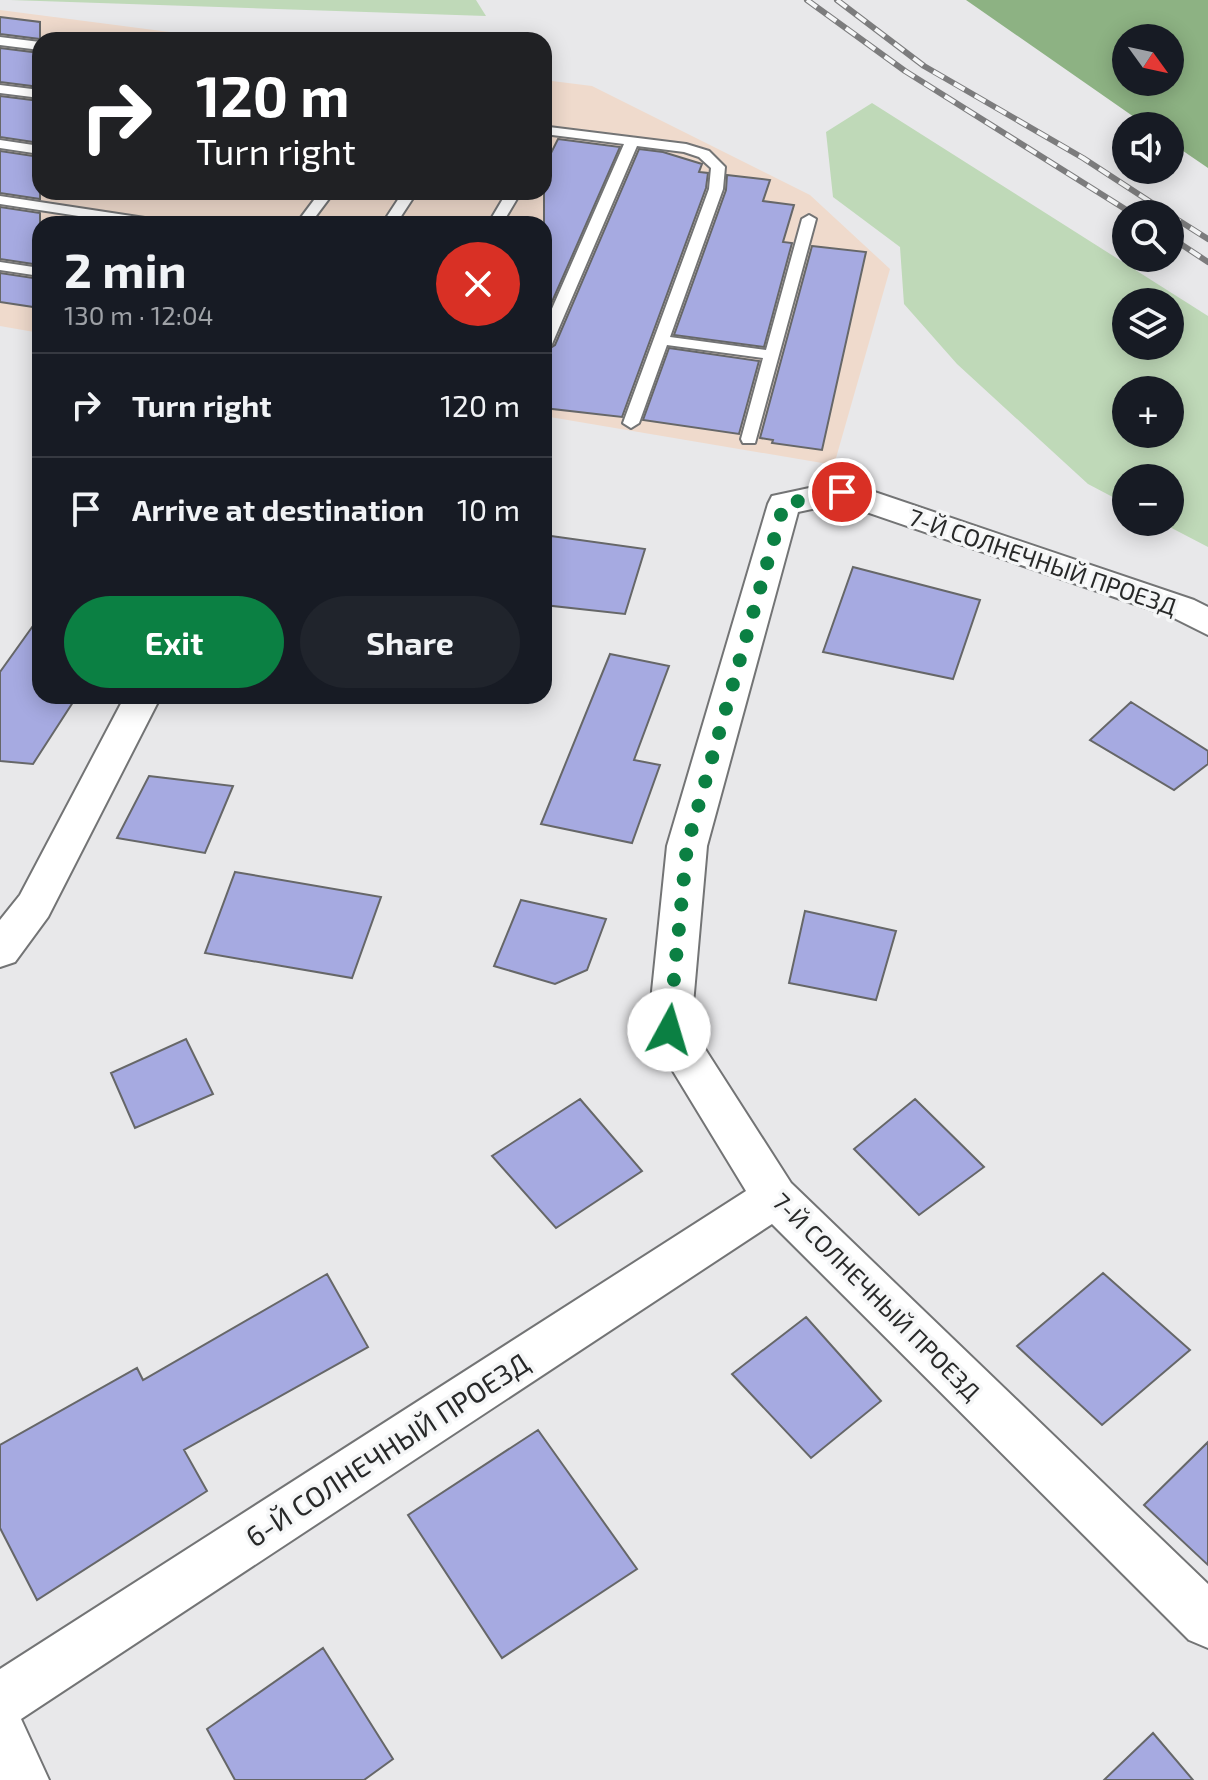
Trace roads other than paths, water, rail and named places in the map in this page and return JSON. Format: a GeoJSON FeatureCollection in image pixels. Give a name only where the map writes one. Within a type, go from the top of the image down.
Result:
{"type":"FeatureCollection","features":[{"type":"Feature","properties":{"kind":"street","name":"7-Й СОЛНЕЧНЫЙ ПРОЕЗД"},"geometry":{"type":"LineString","coordinates":[[1208,623],[1182,608],[842,492],[784,504],[687,846],[669,1030],[775,1197],[1208,1621]]}},
{"type":"Feature","properties":{"kind":"street"},"geometry":{"type":"LineString","coordinates":[[0,950],[34,906],[139,704]]}},
{"type":"Feature","properties":{"kind":"street","name":"6-Й СОЛНЕЧНЫЙ ПРОЕЗД"},"geometry":{"type":"LineString","coordinates":[[0,1701],[775,1197]]}},
{"type":"Feature","properties":{"kind":"street"},"geometry":{"type":"LineString","coordinates":[[0,1735],[21,1780]]}},
{"type":"Feature","properties":{"kind":"lane"},"geometry":{"type":"LineString","coordinates":[[0,41],[32,45]]}},
{"type":"Feature","properties":{"kind":"lane"},"geometry":{"type":"LineString","coordinates":[[0,89],[32,93]]}},
{"type":"Feature","properties":{"kind":"lane"},"geometry":{"type":"LineString","coordinates":[[552,131],[686,148],[704,154],[718,167],[716,189],[631,423]]}},
{"type":"Feature","properties":{"kind":"lane"},"geometry":{"type":"LineString","coordinates":[[552,326],[632,141]]}},
{"type":"Feature","properties":{"kind":"lane"},"geometry":{"type":"LineString","coordinates":[[0,144],[32,149]]}},
{"type":"Feature","properties":{"kind":"lane"},"geometry":{"type":"LineString","coordinates":[[0,200],[105,216]]}},
{"type":"Feature","properties":{"kind":"lane"},"geometry":{"type":"LineString","coordinates":[[749,439],[809,219]]}},
{"type":"Feature","properties":{"kind":"lane"},"geometry":{"type":"LineString","coordinates":[[0,266],[32,271]]}},
{"type":"Feature","properties":{"kind":"lane"},"geometry":{"type":"LineString","coordinates":[[660,340],[772,355]]}},
{"type":"Feature","properties":{"kind":"railway"},"geometry":{"type":"LineString","coordinates":[[807,0],[905,71],[1112,201]]}},
{"type":"Feature","properties":{"kind":"railway"},"geometry":{"type":"LineString","coordinates":[[837,0],[924,66],[1083,158],[1148,200]]}},
{"type":"Feature","properties":{"kind":"railway"},"geometry":{"type":"LineString","coordinates":[[1184,224],[1208,239]]}},
{"type":"Feature","properties":{"kind":"railway"},"geometry":{"type":"LineString","coordinates":[[1184,246],[1208,262]]}}]}
